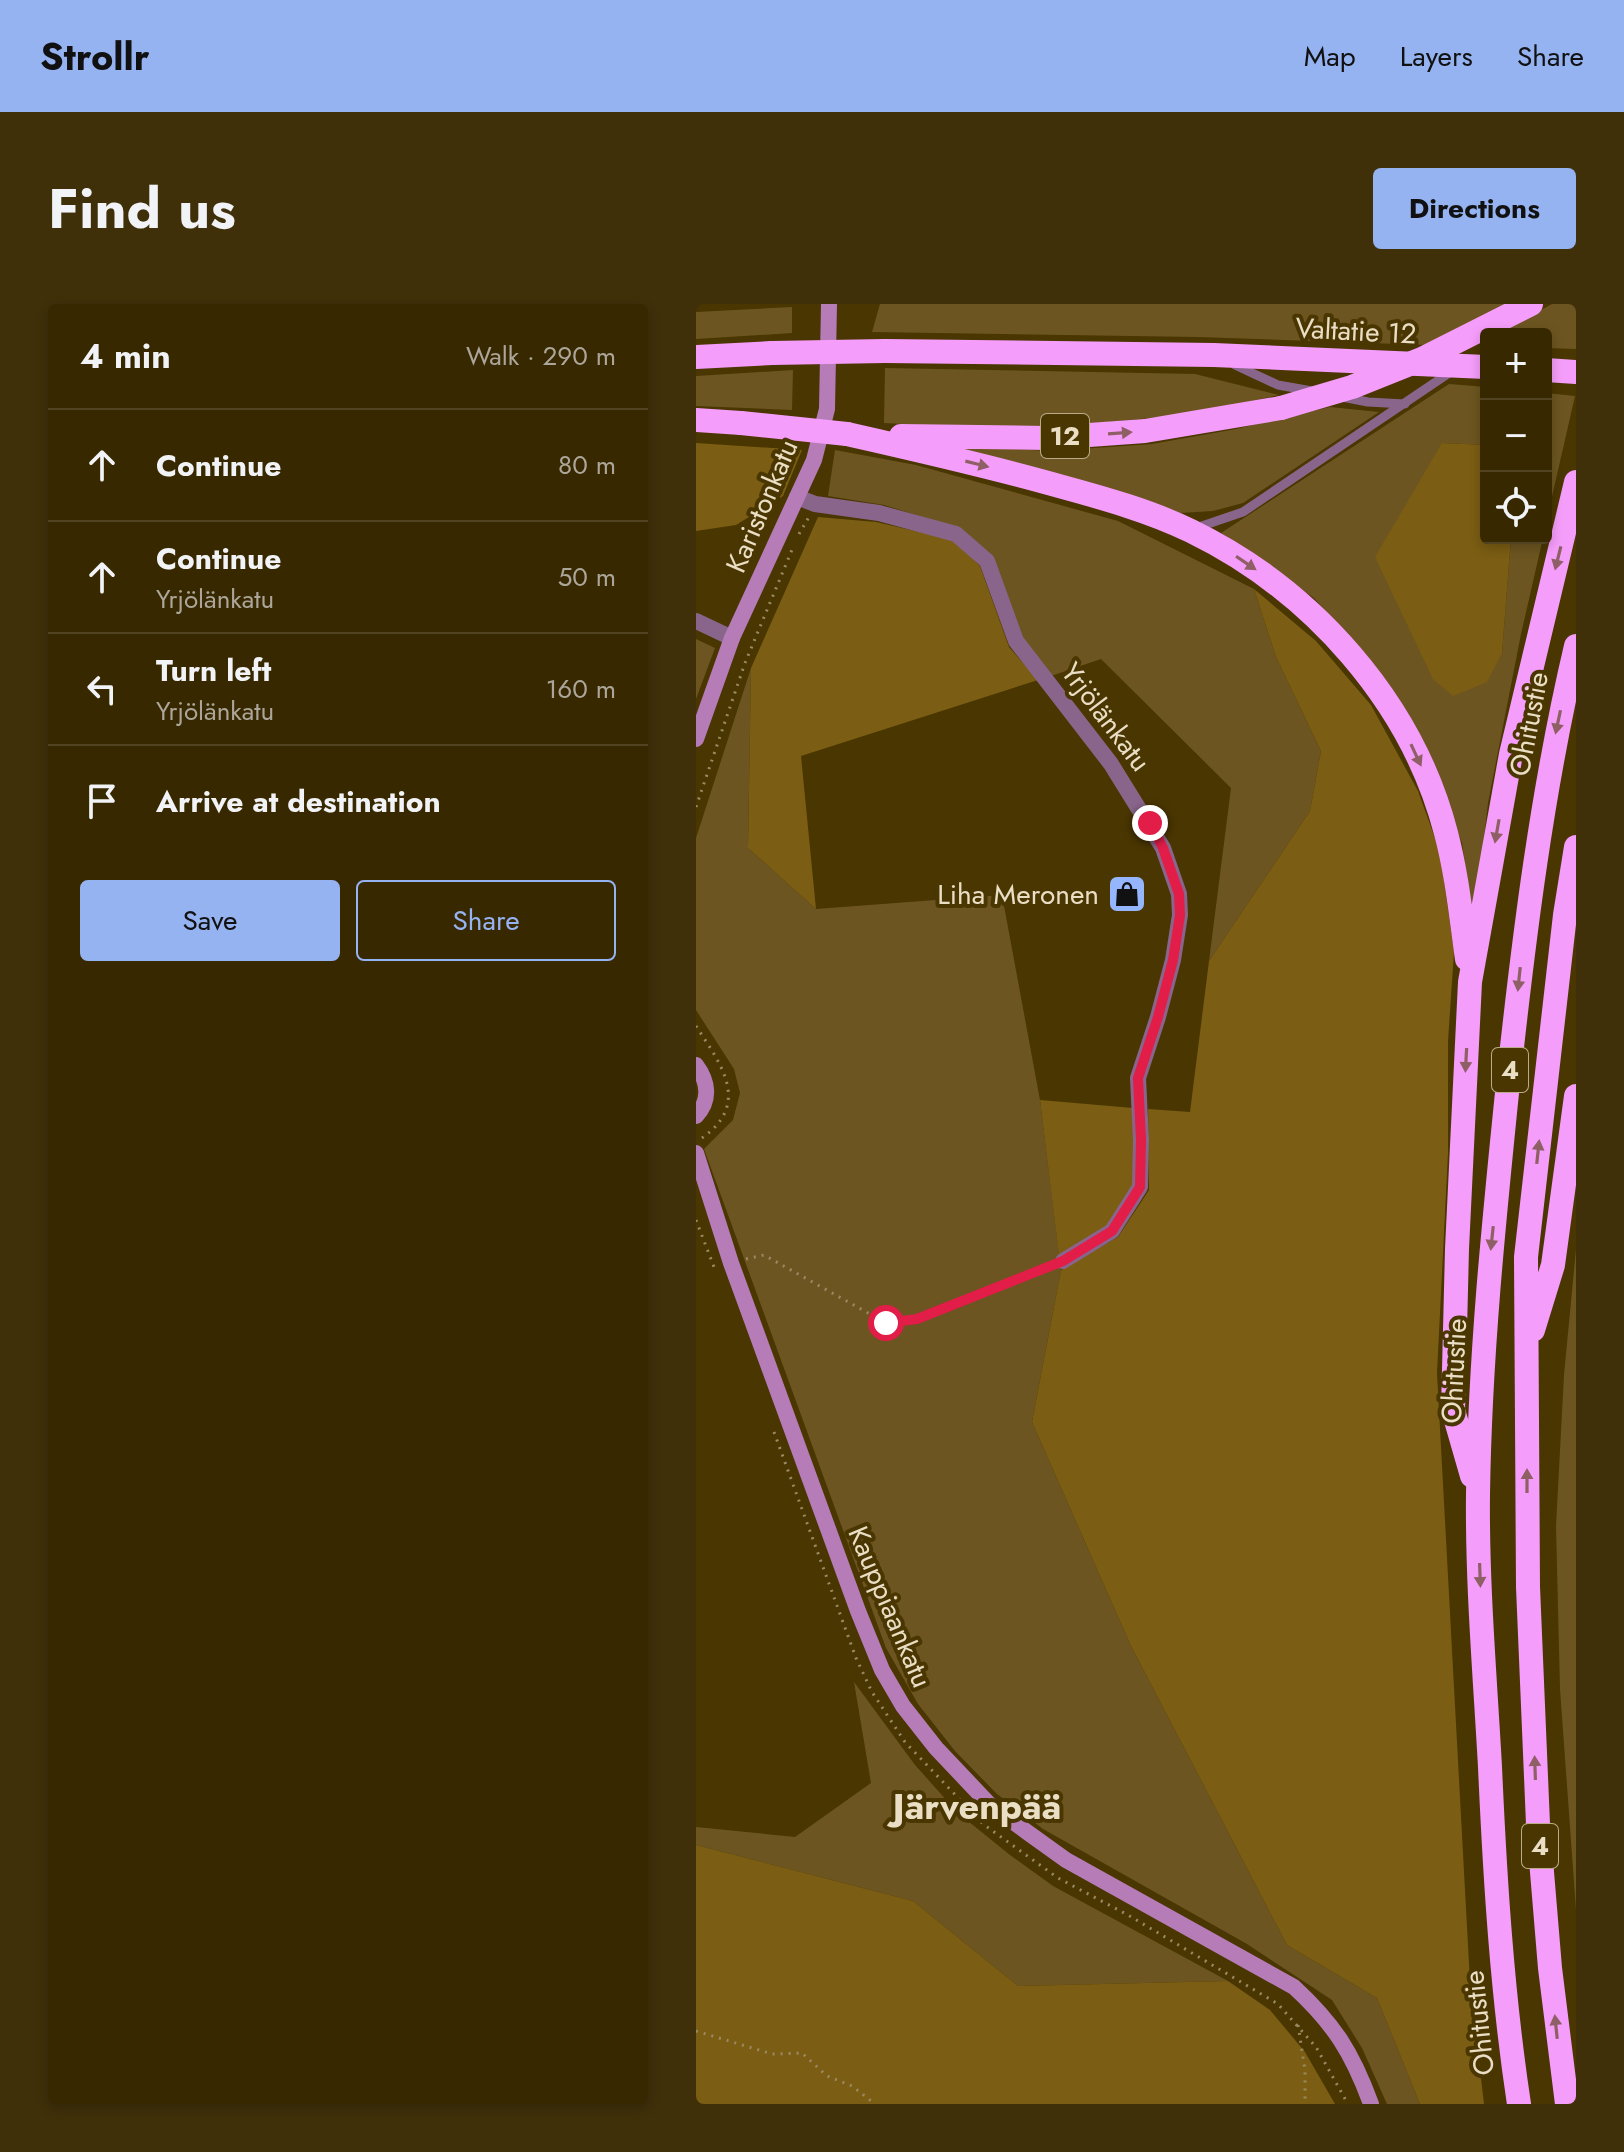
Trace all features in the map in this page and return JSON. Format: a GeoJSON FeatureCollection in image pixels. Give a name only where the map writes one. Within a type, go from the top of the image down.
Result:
{"type":"FeatureCollection","features":[{"type":"Feature","properties":{"kind":"highway","name":"12"},"geometry":{"type":"LineString","coordinates":[[696,420],[847,434],[1061,437],[1145,431],[1281,408],[1352,387],[1422,359],[1531,304]]}},
{"type":"Feature","properties":{"kind":"highway","name":"Valtatie 12"},"geometry":{"type":"LineString","coordinates":[[696,357],[885,351],[1214,355],[1480,367]]}},
{"type":"Feature","properties":{"kind":"highway"},"geometry":{"type":"LineString","coordinates":[[1552,370],[1576,372]]}},
{"type":"Feature","properties":{"kind":"highway"},"geometry":{"type":"LineString","coordinates":[[847,434],[973,462],[1108,500],[1190,530],[1247,562],[1335,635],[1372,680],[1403,728],[1428,781],[1446,832],[1470,982]]}},
{"type":"Feature","properties":{"kind":"highway"},"geometry":{"type":"LineString","coordinates":[[1478,1497],[1453,1410],[1470,982],[1511,754],[1576,482]]}},
{"type":"Feature","properties":{"kind":"highway","name":"Ohitustie"},"geometry":{"type":"LineString","coordinates":[[1519,2104],[1503,1981],[1493,1834],[1478,1497],[1490,1251],[1525,922],[1557,726],[1576,646]]}},
{"type":"Feature","properties":{"kind":"highway","name":"4"},"geometry":{"type":"LineString","coordinates":[[1567,2104],[1550,1968],[1538,1824],[1528,1587],[1526,1257],[1565,915],[1576,847]]}},
{"type":"Feature","properties":{"kind":"highway"},"geometry":{"type":"LineString","coordinates":[[1527,1347],[1553,1265],[1576,1096]]}},
{"type":"Feature","properties":{"kind":"street","name":"Karistonkatu"},"geometry":{"type":"LineString","coordinates":[[732,638],[814,460],[827,409],[829,304]]}},
{"type":"Feature","properties":{"kind":"street","name":"Yrjölänkatu"},"geometry":{"type":"LineString","coordinates":[[797,497],[815,504],[879,513],[956,534],[987,561],[1016,641],[1119,776],[1163,848],[1179,894],[1180,915],[1173,960],[1138,1078],[1140,1187],[1112,1231],[1063,1261]]}},
{"type":"Feature","properties":{"kind":"street"},"geometry":{"type":"LineString","coordinates":[[696,621],[732,638],[696,739]]}},
{"type":"Feature","properties":{"kind":"street"},"geometry":{"type":"LineString","coordinates":[[696,1065],[707,1086],[706,1099],[696,1116]]}},
{"type":"Feature","properties":{"kind":"street","name":"Kauppiaankatu"},"geometry":{"type":"LineString","coordinates":[[696,1153],[711,1207],[858,1611],[882,1670],[903,1706],[936,1748],[978,1793],[1027,1832],[1066,1860],[1294,1987],[1322,2013],[1340,2036],[1371,2104]]}},
{"type":"Feature","properties":{"kind":"street","name":"Kauppiaankatu"},"geometry":{"type":"LineString","coordinates":[[696,1182],[711,1207]]}},
{"type":"Feature","properties":{"kind":"lane"},"geometry":{"type":"LineString","coordinates":[[1214,355],[1278,385],[1368,402],[1405,404]]}},
{"type":"Feature","properties":{"kind":"lane"},"geometry":{"type":"LineString","coordinates":[[1190,530],[1243,512],[1460,365]]}},
{"type":"Feature","properties":{"kind":"path"},"geometry":{"type":"LineString","coordinates":[[696,807],[750,652],[793,548],[815,504]]}},
{"type":"Feature","properties":{"kind":"path"},"geometry":{"type":"LineString","coordinates":[[696,1220],[718,1278]]}},
{"type":"Feature","properties":{"kind":"path"},"geometry":{"type":"LineString","coordinates":[[731,1263],[764,1255],[886,1323],[917,1319],[1063,1261]]}},
{"type":"Feature","properties":{"kind":"path"},"geometry":{"type":"LineString","coordinates":[[772,1425],[856,1658],[872,1692],[905,1742],[953,1795],[1012,1847],[1058,1878],[1128,1915],[1278,2004],[1316,2047],[1348,2104]]}},
{"type":"Feature","properties":{"kind":"path"},"geometry":{"type":"LineString","coordinates":[[1298,2025],[1305,2070],[1305,2104]]}},
{"type":"Feature","properties":{"kind":"path"},"geometry":{"type":"LineString","coordinates":[[696,2031],[772,2054],[802,2053],[827,2076],[852,2086],[875,2104]]}},
{"type":"Feature","properties":{"kind":"shaded area"},"geometry":{"type":"Polygon","coordinates":[[[880,304],[1510,304],[1427,345],[1197,337],[872,332],[880,304]]]}},
{"type":"Feature","properties":{"kind":"shaded area"},"geometry":{"type":"Polygon","coordinates":[[[1552,304],[1576,304],[1576,349],[1552,348],[1552,328],[1508,328],[1552,304]]]}},
{"type":"Feature","properties":{"kind":"shaded area"},"geometry":{"type":"Polygon","coordinates":[[[792,307],[792,333],[696,339],[696,312],[792,307]]]}},
{"type":"Feature","properties":{"kind":"shaded area"},"geometry":{"type":"Polygon","coordinates":[[[885,368],[1195,374],[1279,395],[1184,415],[1018,430],[884,423],[885,368]]]}},
{"type":"Feature","properties":{"kind":"shaded area"},"geometry":{"type":"Polygon","coordinates":[[[793,370],[792,410],[696,406],[696,376],[793,370]]]}},
{"type":"Feature","properties":{"kind":"shaded area"},"geometry":{"type":"Polygon","coordinates":[[[1449,384],[1480,387],[1480,445],[1442,443],[1502,653],[1511,544],[1542,544],[1488,803],[1474,925],[1462,843],[1427,751],[1380,675],[1314,598],[1221,533],[1449,384]]]}},
{"type":"Feature","properties":{"kind":"shaded area"},"geometry":{"type":"Polygon","coordinates":[[[1552,394],[1575,396],[1552,497],[1552,394]]]}},
{"type":"Feature","properties":{"kind":"shaded area"},"geometry":{"type":"Polygon","coordinates":[[[1330,407],[1379,412],[1243,503],[1213,511],[1180,513],[952,446],[1051,451],[1152,444],[1236,429],[1330,407]]]}},
{"type":"Feature","properties":{"kind":"shaded area"},"geometry":{"type":"Polygon","coordinates":[[[696,443],[802,450],[783,496],[736,525],[696,531],[696,443]]]}},
{"type":"Feature","properties":{"kind":"shaded area"},"geometry":{"type":"Polygon","coordinates":[[[1442,443],[1480,445],[1480,544],[1511,544],[1502,653],[1487,682],[1453,696],[1433,679],[1375,557],[1442,443]]]}},
{"type":"Feature","properties":{"kind":"shaded area"},"geometry":{"type":"Polygon","coordinates":[[[835,450],[916,465],[1118,521],[1254,589],[1276,657],[1321,751],[1310,811],[1209,961],[1231,788],[1101,659],[1051,676],[1019,637],[961,529],[884,505],[828,496],[835,450]]]}},
{"type":"Feature","properties":{"kind":"shaded area"},"geometry":{"type":"Polygon","coordinates":[[[818,517],[876,522],[954,540],[980,566],[1009,647],[1038,680],[801,756],[816,909],[748,848],[751,668],[818,517]]]}},
{"type":"Feature","properties":{"kind":"shaded area"},"geometry":{"type":"Polygon","coordinates":[[[1254,589],[1316,641],[1371,705],[1418,791],[1440,852],[1454,952],[1448,1041],[1448,1153],[1437,1373],[1470,1982],[1484,2104],[1420,2104],[1377,1998],[1287,1945],[1131,1646],[1032,1422],[1061,1270],[1118,1237],[1149,1190],[1148,1109],[1190,1112],[1209,961],[1310,811],[1321,751],[1276,657],[1254,589]]]}},
{"type":"Feature","properties":{"kind":"shaded area"},"geometry":{"type":"Polygon","coordinates":[[[696,639],[715,648],[696,699],[696,639]]]}},
{"type":"Feature","properties":{"kind":"shaded area"},"geometry":{"type":"Polygon","coordinates":[[[751,668],[748,848],[816,909],[1002,895],[1040,1100],[1061,1270],[1032,1422],[1131,1646],[1287,1945],[1377,1998],[1420,2104],[1387,2104],[1362,2048],[1332,2000],[1247,1944],[1043,1829],[997,1794],[955,1751],[918,1704],[886,1648],[704,1149],[733,1120],[740,1093],[734,1069],[696,1010],[696,838],[751,668]]]}},
{"type":"Feature","properties":{"kind":"shaded area"},"geometry":{"type":"Polygon","coordinates":[[[1040,1100],[1133,1108],[1135,1184],[1107,1227],[1059,1256],[1040,1100]]]}},
{"type":"Feature","properties":{"kind":"shaded area"},"geometry":{"type":"Polygon","coordinates":[[[1576,1249],[1576,1910],[1560,1689],[1556,1526],[1564,1375],[1576,1249]]]}},
{"type":"Feature","properties":{"kind":"shaded area"},"geometry":{"type":"Polygon","coordinates":[[[854,1682],[915,1765],[958,1813],[1010,1855],[1053,1886],[1228,1981],[1018,1986],[913,1901],[696,1845],[696,1827],[795,1837],[871,1783],[854,1682]]]}},
{"type":"Feature","properties":{"kind":"shaded area"},"geometry":{"type":"Polygon","coordinates":[[[696,1845],[913,1901],[1018,1986],[1228,1981],[1270,2010],[1305,2052],[1335,2104],[696,2104],[696,1845]]]}},
{"type":"Feature","properties":{"kind":"place","name":"Liha Meronen"},"geometry":{"type":"Point","coordinates":[1127,894]}},
{"type":"Feature","properties":{"kind":"district","name":"Järvenpää"},"geometry":{"type":"Point","coordinates":[977,1806]}},
{"type":"Feature","properties":{"kind":"route"},"geometry":{"type":"LineString","coordinates":[[886,1323],[917,1319],[1063,1261],[1112,1231],[1140,1187],[1138,1078],[1173,960],[1180,915],[1179,894],[1163,848],[1150,823]]}}]}
